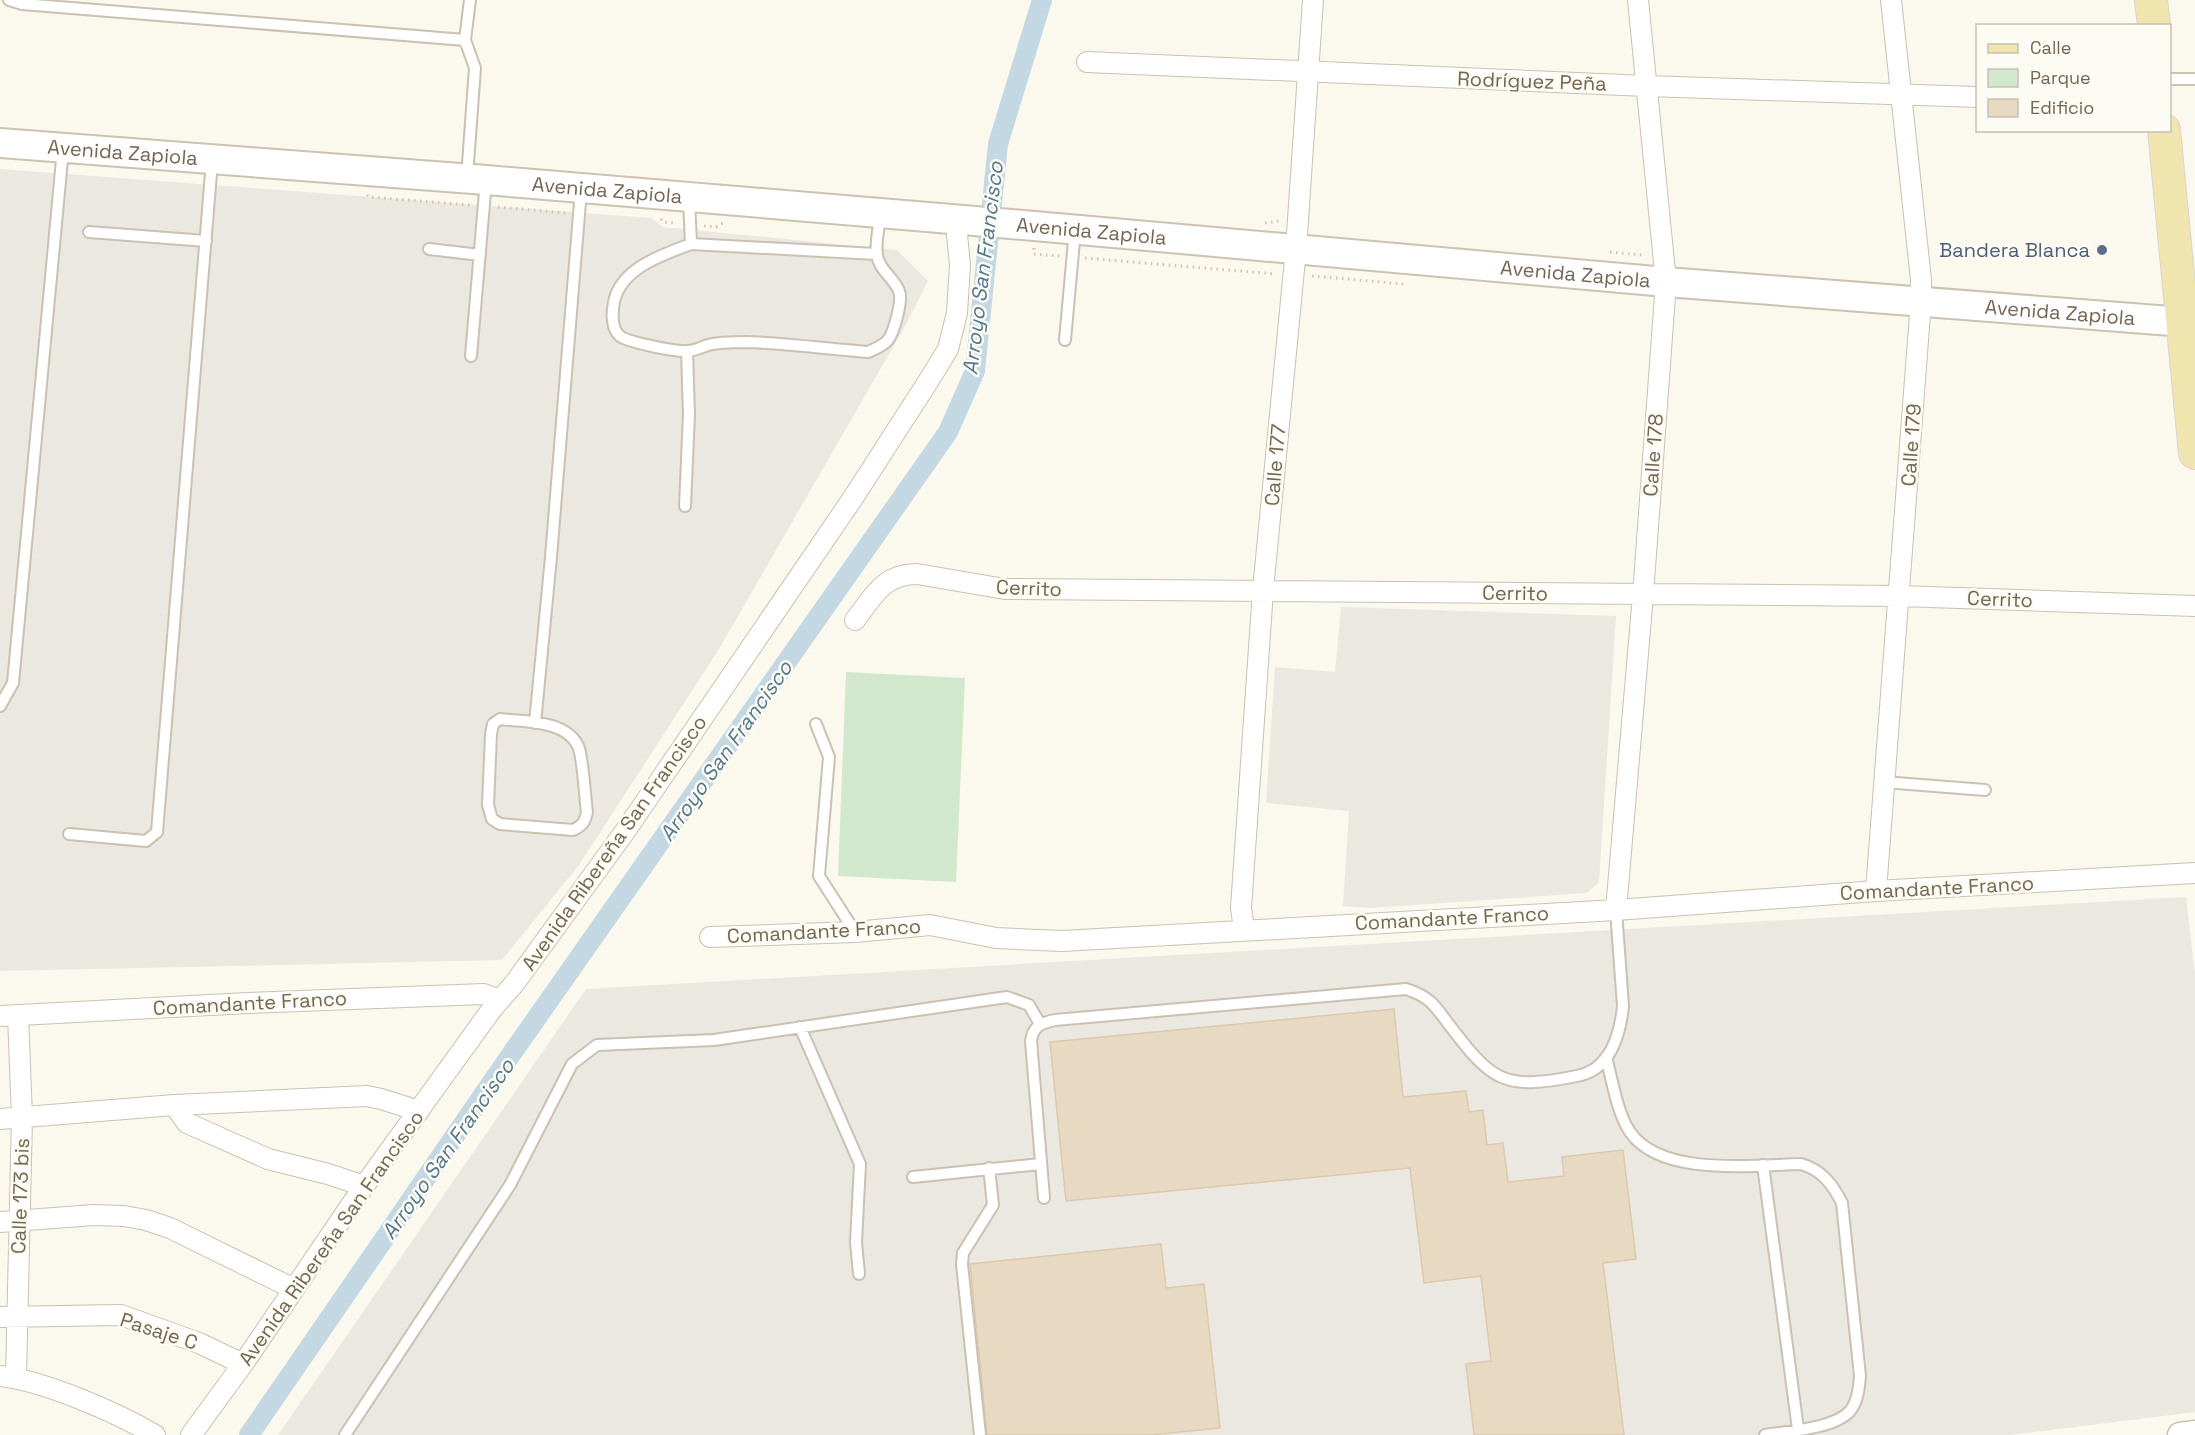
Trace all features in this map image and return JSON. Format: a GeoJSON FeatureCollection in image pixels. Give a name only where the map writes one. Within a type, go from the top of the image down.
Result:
{"type":"FeatureCollection","features":[{"type":"Feature","properties":{"kind":"main road"},"geometry":{"type":"LineString","coordinates":[[2151,0],[2154,24]]}},
{"type":"Feature","properties":{"kind":"main road"},"geometry":{"type":"LineString","coordinates":[[2164,132],[2191,323],[2195,453]]}},
{"type":"Feature","properties":{"kind":"main road","name":"Avenida Zapiola"},"geometry":{"type":"LineString","coordinates":[[0,143],[476,179],[581,190],[966,220],[1666,282],[2191,323]]}},
{"type":"Feature","properties":{"kind":"street","name":"Calle 177"},"geometry":{"type":"LineString","coordinates":[[1244,929],[1241,908],[1263,590],[1296,249],[1313,0]]}},
{"type":"Feature","properties":{"kind":"street","name":"Calle 178"},"geometry":{"type":"LineString","coordinates":[[1616,910],[1643,595],[1666,282],[1638,0]]}},
{"type":"Feature","properties":{"kind":"street","name":"Calle 179"},"geometry":{"type":"LineString","coordinates":[[1876,891],[1921,301],[1921,280],[1903,94],[1891,0]]}},
{"type":"Feature","properties":{"kind":"street","name":"Rodríguez Peña"},"geometry":{"type":"LineString","coordinates":[[1087,62],[1647,86],[1976,97]]}},
{"type":"Feature","properties":{"kind":"street","name":"Avenida Ribereña San Francisco"},"geometry":{"type":"LineString","coordinates":[[191,1435],[243,1364],[364,1186],[633,820],[854,498],[948,348],[957,313],[966,220]]}},
{"type":"Feature","properties":{"kind":"street","name":"Cerrito"},"geometry":{"type":"LineString","coordinates":[[855,620],[887,581],[904,574],[917,574],[1005,589],[1900,596],[2195,606]]}},
{"type":"Feature","properties":{"kind":"street","name":"Comandante Franco"},"geometry":{"type":"LineString","coordinates":[[710,937],[855,932],[930,925],[996,938],[1062,941],[1244,929],[1616,910],[1876,891],[2195,873]]}},
{"type":"Feature","properties":{"kind":"street","name":"Comandante Franco"},"geometry":{"type":"LineString","coordinates":[[9,1015],[484,994],[500,999]]}},
{"type":"Feature","properties":{"kind":"street","name":"Calle 173 bis"},"geometry":{"type":"LineString","coordinates":[[8,1377],[9,1222],[22,1117],[9,1015]]}},
{"type":"Feature","properties":{"kind":"street"},"geometry":{"type":"LineString","coordinates":[[0,1119],[174,1105],[367,1096],[419,1111]]}},
{"type":"Feature","properties":{"kind":"street"},"geometry":{"type":"LineString","coordinates":[[174,1105],[187,1123],[268,1159],[328,1174],[364,1186]]}},
{"type":"Feature","properties":{"kind":"street"},"geometry":{"type":"LineString","coordinates":[[9,1222],[94,1215],[124,1216],[146,1220],[170,1228],[294,1289]]}},
{"type":"Feature","properties":{"kind":"street","name":"Pasaje C"},"geometry":{"type":"LineString","coordinates":[[8,1317],[121,1315],[199,1343],[243,1364]]}},
{"type":"Feature","properties":{"kind":"street"},"geometry":{"type":"LineString","coordinates":[[8,1377],[67,1395],[139,1425],[154,1435]]}},
{"type":"Feature","properties":{"kind":"street"},"geometry":{"type":"LineString","coordinates":[[2180,1435],[2195,1433]]}},
{"type":"Feature","properties":{"kind":"lane"},"geometry":{"type":"LineString","coordinates":[[9,0],[34,5],[465,40]]}},
{"type":"Feature","properties":{"kind":"lane"},"geometry":{"type":"LineString","coordinates":[[470,0],[465,40],[475,68],[476,179],[480,255],[471,356]]}},
{"type":"Feature","properties":{"kind":"lane"},"geometry":{"type":"LineString","coordinates":[[2171,79],[2195,79]]}},
{"type":"Feature","properties":{"kind":"lane"},"geometry":{"type":"LineString","coordinates":[[0,706],[13,683],[63,148]]}},
{"type":"Feature","properties":{"kind":"lane"},"geometry":{"type":"LineString","coordinates":[[69,834],[146,841],[157,832],[212,160]]}},
{"type":"Feature","properties":{"kind":"lane"},"geometry":{"type":"LineString","coordinates":[[535,723],[581,190]]}},
{"type":"Feature","properties":{"kind":"lane"},"geometry":{"type":"LineString","coordinates":[[689,199],[691,244]]}},
{"type":"Feature","properties":{"kind":"lane"},"geometry":{"type":"LineString","coordinates":[[876,254],[691,244],[655,257],[623,283],[616,293],[612,310],[614,329],[620,336],[631,342],[687,352],[710,345],[734,342],[868,352],[879,348],[887,341],[894,329],[900,300],[899,291],[879,264],[876,254],[881,213]]}},
{"type":"Feature","properties":{"kind":"lane"},"geometry":{"type":"LineString","coordinates":[[1065,340],[1075,230]]}},
{"type":"Feature","properties":{"kind":"lane"},"geometry":{"type":"LineString","coordinates":[[89,232],[206,242]]}},
{"type":"Feature","properties":{"kind":"lane"},"geometry":{"type":"LineString","coordinates":[[429,249],[480,255]]}},
{"type":"Feature","properties":{"kind":"lane"},"geometry":{"type":"LineString","coordinates":[[685,506],[689,414],[687,352]]}},
{"type":"Feature","properties":{"kind":"lane"},"geometry":{"type":"LineString","coordinates":[[0,680],[13,683]]}},
{"type":"Feature","properties":{"kind":"lane"},"geometry":{"type":"LineString","coordinates":[[500,719],[535,723],[557,728],[569,734],[579,747],[587,812],[580,827],[573,830],[500,824],[489,814],[488,793],[493,724],[500,719]]}},
{"type":"Feature","properties":{"kind":"lane"},"geometry":{"type":"LineString","coordinates":[[816,724],[829,757],[819,876],[855,932]]}},
{"type":"Feature","properties":{"kind":"lane"},"geometry":{"type":"LineString","coordinates":[[1884,782],[1986,790]]}},
{"type":"Feature","properties":{"kind":"lane"},"geometry":{"type":"LineString","coordinates":[[1044,1198],[1030,1041],[1032,1032],[1040,1024],[1055,1020],[1406,989],[1430,1000],[1472,1055],[1504,1080],[1542,1083],[1586,1075],[1601,1065],[1617,1039],[1623,1005],[1616,910]]}},
{"type":"Feature","properties":{"kind":"lane"},"geometry":{"type":"LineString","coordinates":[[345,1435],[510,1185],[572,1064],[597,1045],[714,1040],[1007,997],[1029,1005],[1040,1024]]}},
{"type":"Feature","properties":{"kind":"lane"},"geometry":{"type":"LineString","coordinates":[[800,1027],[860,1164],[856,1242],[859,1274]]}},
{"type":"Feature","properties":{"kind":"lane"},"geometry":{"type":"LineString","coordinates":[[1606,1057],[1622,1114],[1629,1131],[1642,1145],[1682,1162],[1701,1166],[1801,1164],[1812,1167],[1827,1179],[1842,1203],[1860,1376],[1859,1394],[1850,1411],[1838,1419],[1765,1435]]}},
{"type":"Feature","properties":{"kind":"lane"},"geometry":{"type":"LineString","coordinates":[[913,1177],[1041,1164]]}},
{"type":"Feature","properties":{"kind":"lane"},"geometry":{"type":"LineString","coordinates":[[1763,1165],[1798,1429]]}},
{"type":"Feature","properties":{"kind":"lane"},"geometry":{"type":"LineString","coordinates":[[980,1435],[962,1264],[963,1253],[993,1205],[988,1168]]}},
{"type":"Feature","properties":{"kind":"shaded area"},"geometry":{"type":"Polygon","coordinates":[[[0,169],[651,218],[663,227],[897,250],[928,281],[904,328],[719,649],[579,865],[502,960],[0,971],[0,169]]]}},
{"type":"Feature","properties":{"kind":"shaded area"},"geometry":{"type":"Polygon","coordinates":[[[1341,607],[1616,616],[1599,882],[1587,893],[1370,908],[1343,906],[1349,811],[1266,803],[1275,667],[1335,672],[1341,607]]]}},
{"type":"Feature","properties":{"kind":"shaded area"},"geometry":{"type":"Polygon","coordinates":[[[2186,897],[2195,975],[2195,1412],[2009,1435],[278,1435],[586,989],[2186,897]]]}},
{"type":"Feature","properties":{"kind":"green space"},"geometry":{"type":"Polygon","coordinates":[[[846,672],[965,678],[956,882],[838,876],[846,672]]]}},
{"type":"Feature","properties":{"kind":"building"},"geometry":{"type":"Polygon","coordinates":[[[1394,1009],[1403,1097],[1466,1091],[1469,1112],[1483,1110],[1487,1145],[1503,1143],[1508,1182],[1564,1176],[1562,1157],[1623,1150],[1636,1259],[1603,1263],[1624,1435],[1474,1435],[1466,1364],[1491,1361],[1481,1276],[1424,1283],[1410,1168],[1066,1201],[1050,1042],[1394,1009]]]}},
{"type":"Feature","properties":{"kind":"building"},"geometry":{"type":"Polygon","coordinates":[[[1161,1244],[1166,1288],[1204,1284],[1220,1428],[1150,1435],[987,1435],[970,1264],[1161,1244]]]}},
{"type":"Feature","properties":{"kind":"waterway","name":"Arroyo San Francisco"},"geometry":{"type":"LineString","coordinates":[[249,1435],[510,1056],[948,432],[975,371],[998,144],[1042,0]]}},
{"type":"Feature","properties":{"kind":"place","name":"Bandera Blanca"},"geometry":{"type":"Point","coordinates":[2102,250]}}]}
